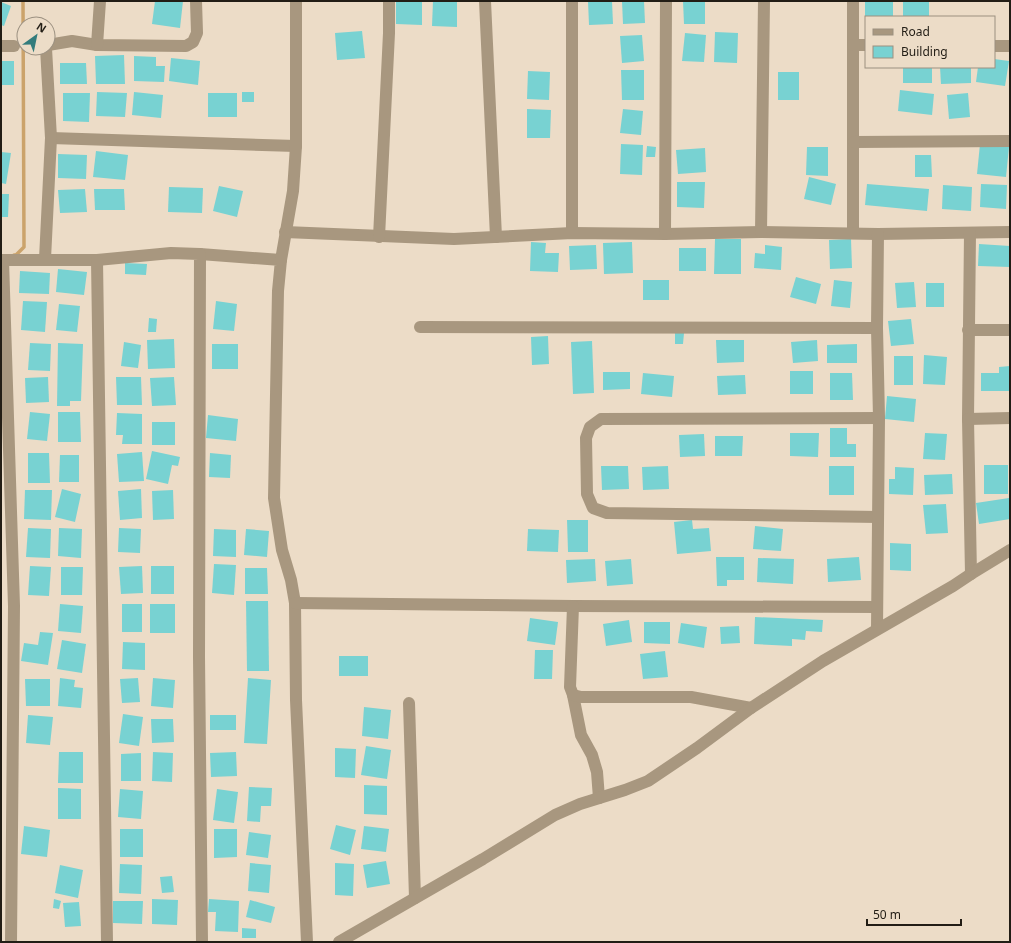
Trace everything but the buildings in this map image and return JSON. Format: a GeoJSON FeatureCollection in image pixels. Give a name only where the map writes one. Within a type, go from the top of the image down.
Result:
{"type":"FeatureCollection","features":[{"type":"Feature","properties":{"kind":"street"},"geometry":{"type":"LineString","coordinates":[[97,45],[100,1]]}},
{"type":"Feature","properties":{"kind":"street"},"geometry":{"type":"LineString","coordinates":[[56,44],[72,41],[97,45],[186,46],[193,42],[197,33],[196,1]]}},
{"type":"Feature","properties":{"kind":"street"},"geometry":{"type":"LineString","coordinates":[[296,1],[296,146],[293,191],[285,232],[278,291],[274,498],[282,550],[292,580],[294,602],[296,700],[307,942]]}},
{"type":"Feature","properties":{"kind":"street"},"geometry":{"type":"LineString","coordinates":[[379,237],[389,33],[389,1]]}},
{"type":"Feature","properties":{"kind":"street"},"geometry":{"type":"LineString","coordinates":[[485,1],[496,236]]}},
{"type":"Feature","properties":{"kind":"street"},"geometry":{"type":"LineString","coordinates":[[572,1],[572,232]]}},
{"type":"Feature","properties":{"kind":"street"},"geometry":{"type":"LineString","coordinates":[[665,234],[666,1]]}},
{"type":"Feature","properties":{"kind":"street"},"geometry":{"type":"LineString","coordinates":[[761,232],[764,1]]}},
{"type":"Feature","properties":{"kind":"street"},"geometry":{"type":"LineString","coordinates":[[853,1],[853,233]]}},
{"type":"Feature","properties":{"kind":"street"},"geometry":{"type":"LineString","coordinates":[[853,45],[865,45]]}},
{"type":"Feature","properties":{"kind":"street"},"geometry":{"type":"LineString","coordinates":[[1,46],[14,46]]}},
{"type":"Feature","properties":{"kind":"street"},"geometry":{"type":"LineString","coordinates":[[995,46],[1010,46]]}},
{"type":"Feature","properties":{"kind":"street"},"geometry":{"type":"LineString","coordinates":[[45,259],[51,138],[46,56]]}},
{"type":"Feature","properties":{"kind":"street"},"geometry":{"type":"LineString","coordinates":[[51,138],[296,146]]}},
{"type":"Feature","properties":{"kind":"street"},"geometry":{"type":"LineString","coordinates":[[854,142],[1010,141]]}},
{"type":"Feature","properties":{"kind":"street"},"geometry":{"type":"LineString","coordinates":[[285,232],[454,239],[572,232],[665,234],[761,232],[878,234],[1010,232]]}},
{"type":"Feature","properties":{"kind":"street"},"geometry":{"type":"LineString","coordinates":[[970,233],[968,419],[971,574]]}},
{"type":"Feature","properties":{"kind":"street"},"geometry":{"type":"LineString","coordinates":[[877,629],[879,418],[877,328],[878,234]]}},
{"type":"Feature","properties":{"kind":"street"},"geometry":{"type":"LineString","coordinates":[[11,942],[14,606],[2,260],[97,260],[171,252],[281,260]]}},
{"type":"Feature","properties":{"kind":"street"},"geometry":{"type":"LineString","coordinates":[[200,254],[199,657],[202,942]]}},
{"type":"Feature","properties":{"kind":"street"},"geometry":{"type":"LineString","coordinates":[[97,260],[107,942]]}},
{"type":"Feature","properties":{"kind":"street"},"geometry":{"type":"LineString","coordinates":[[420,327],[877,328]]}},
{"type":"Feature","properties":{"kind":"street"},"geometry":{"type":"LineString","coordinates":[[968,330],[1010,330]]}},
{"type":"Feature","properties":{"kind":"street"},"geometry":{"type":"LineString","coordinates":[[878,517],[607,513],[593,508],[587,494],[586,438],[590,427],[601,420],[879,418]]}},
{"type":"Feature","properties":{"kind":"street"},"geometry":{"type":"LineString","coordinates":[[968,419],[1010,418]]}},
{"type":"Feature","properties":{"kind":"street"},"geometry":{"type":"LineString","coordinates":[[339,942],[483,859],[555,815],[580,804],[648,781],[697,748],[751,708],[823,661],[953,586],[1010,550]]}},
{"type":"Feature","properties":{"kind":"street"},"geometry":{"type":"LineString","coordinates":[[294,602],[573,606],[877,607]]}},
{"type":"Feature","properties":{"kind":"street"},"geometry":{"type":"LineString","coordinates":[[573,606],[570,687],[581,735],[592,755],[597,772],[599,798]]}},
{"type":"Feature","properties":{"kind":"street"},"geometry":{"type":"LineString","coordinates":[[573,695],[581,697],[691,697],[751,708]]}},
{"type":"Feature","properties":{"kind":"street"},"geometry":{"type":"LineString","coordinates":[[408,703],[415,898]]}},
{"type":"Feature","properties":{"kind":"waterway"},"geometry":{"type":"LineString","coordinates":[[14,255],[16,255],[24,247],[23,1]]}}]}
